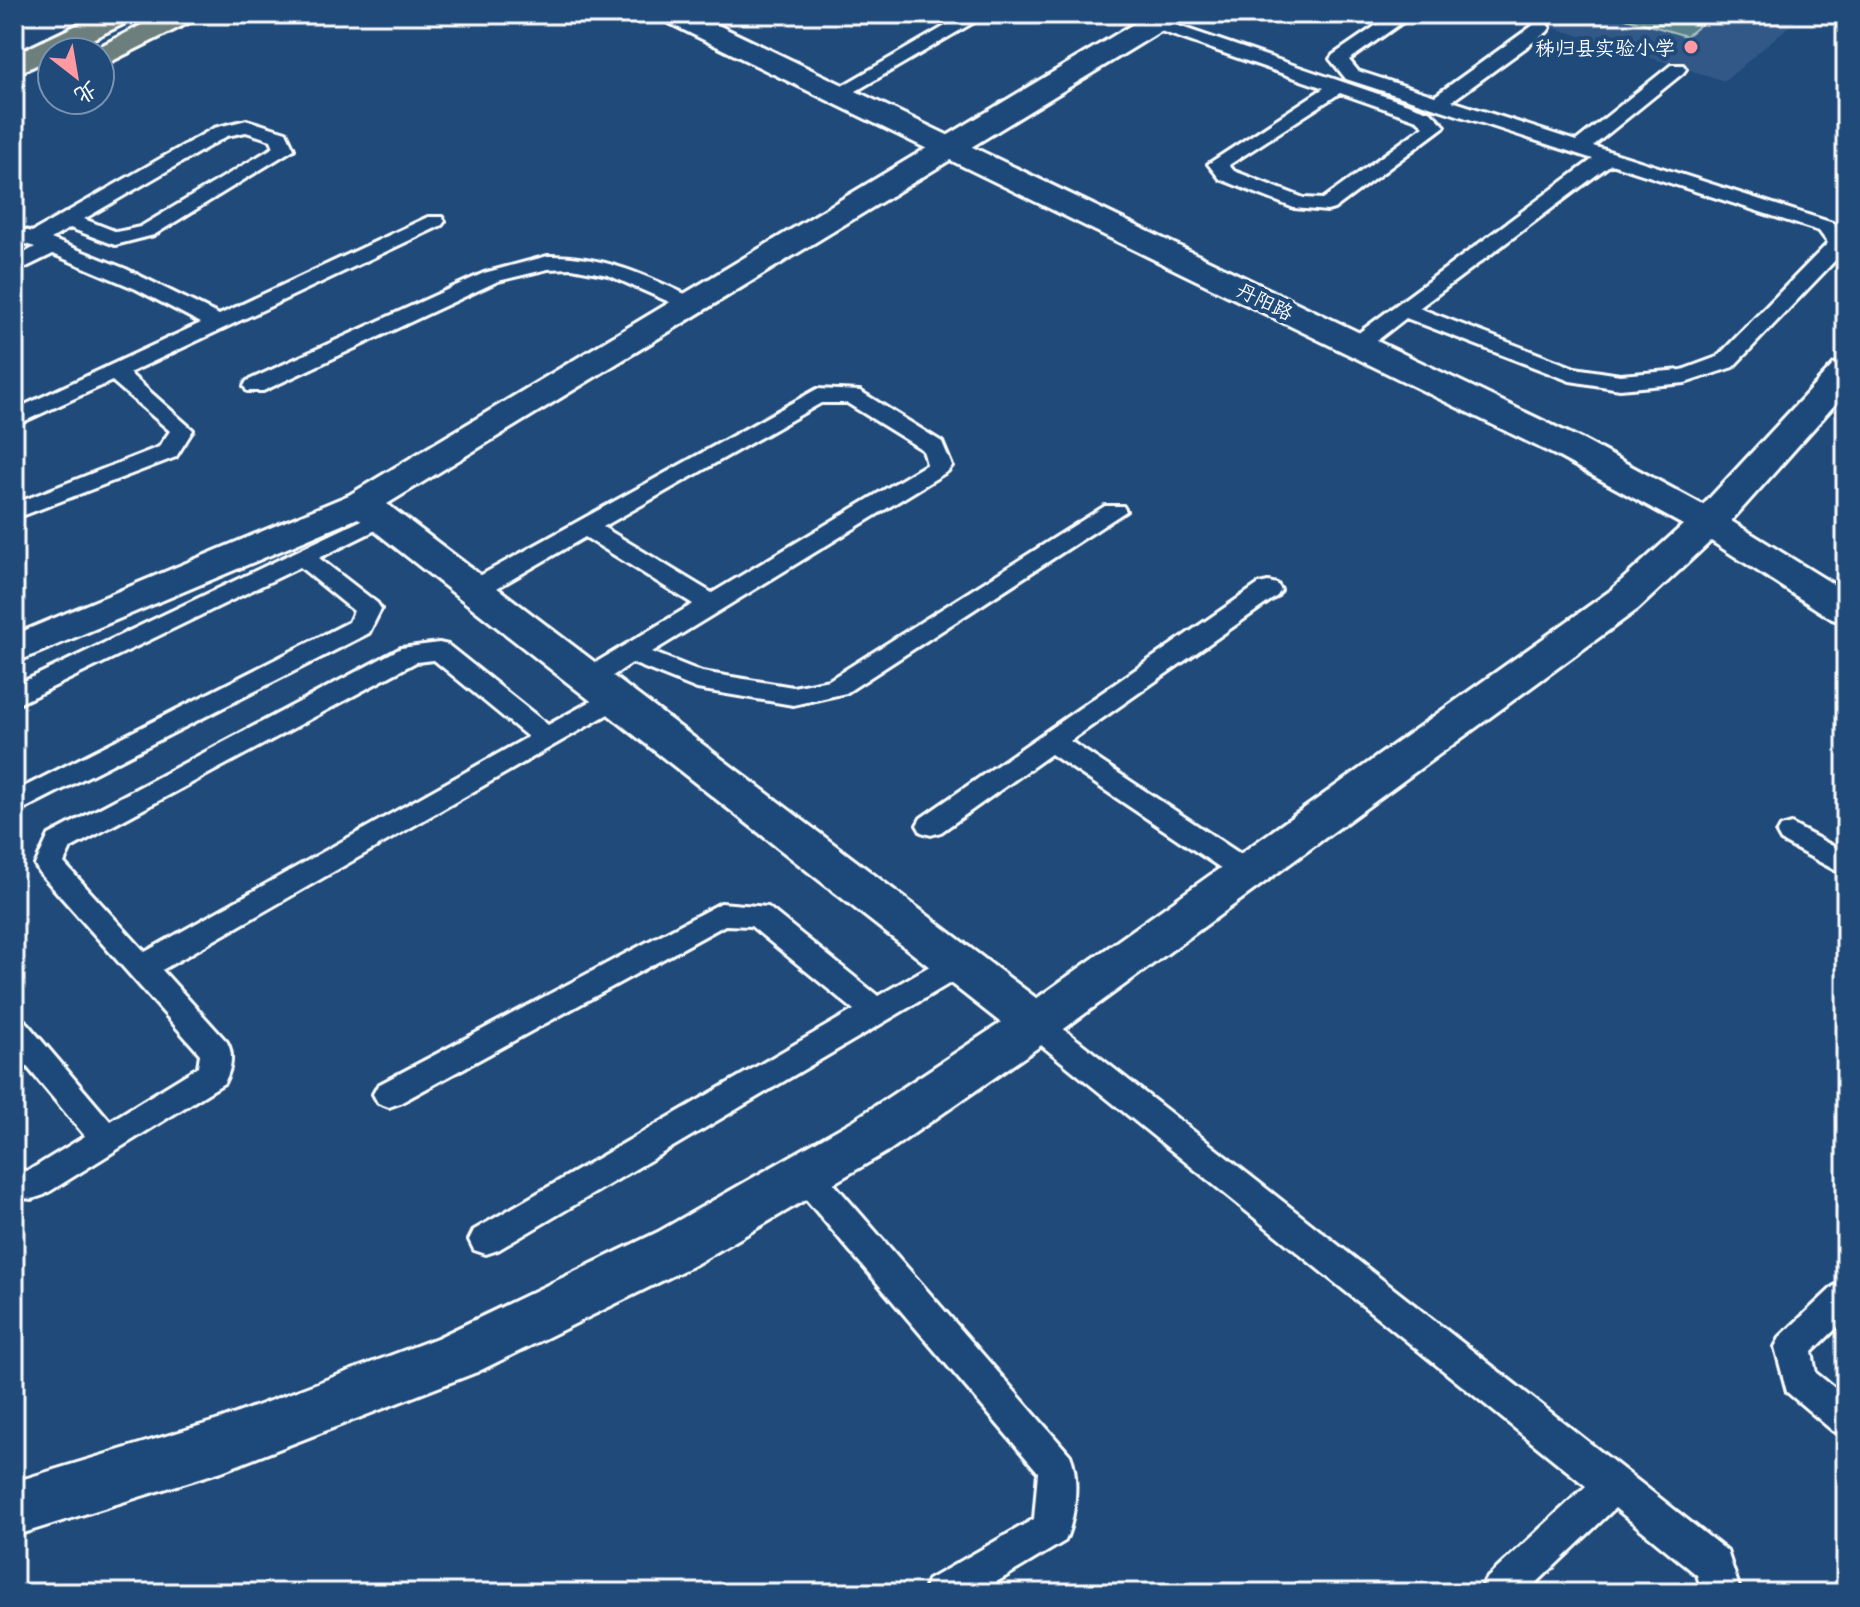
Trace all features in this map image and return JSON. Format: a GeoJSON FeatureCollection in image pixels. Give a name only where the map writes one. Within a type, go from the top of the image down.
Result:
{"type":"FeatureCollection","features":[{"type":"Feature","properties":{"kind":"highway"},"geometry":{"type":"LineString","coordinates":[[14,66],[122,14]]}},
{"type":"Feature","properties":{"kind":"highway"},"geometry":{"type":"LineString","coordinates":[[116,48],[184,14]]}},
{"type":"Feature","properties":{"kind":"main road","name":"丹阳路"},"geometry":{"type":"LineString","coordinates":[[673,14],[1570,448],[1708,523],[1846,610]]}},
{"type":"Feature","properties":{"kind":"main road"},"geometry":{"type":"LineString","coordinates":[[14,650],[372,511],[690,305],[1162,18]]}},
{"type":"Feature","properties":{"kind":"main road"},"geometry":{"type":"LineString","coordinates":[[14,1509],[222,1445],[457,1355],[677,1248],[872,1135],[1036,1024],[1624,600],[1708,523],[1846,371]]}},
{"type":"Feature","properties":{"kind":"main road"},"geometry":{"type":"LineString","coordinates":[[372,511],[1036,1024]]}},
{"type":"Feature","properties":{"kind":"lane"},"geometry":{"type":"LineString","coordinates":[[837,94],[979,14]]}},
{"type":"Feature","properties":{"kind":"lane"},"geometry":{"type":"LineString","coordinates":[[1404,310],[1570,374],[1620,382],[1685,376],[1725,362],[1839,244],[1826,227],[1352,75],[1339,59],[1405,14]]}},
{"type":"Feature","properties":{"kind":"lane"},"geometry":{"type":"LineString","coordinates":[[1162,18],[1424,116],[1436,126],[1327,205],[1301,204],[1227,175],[1218,164],[1339,86]]}},
{"type":"Feature","properties":{"kind":"lane"},"geometry":{"type":"LineString","coordinates":[[1438,102],[1541,28]]}},
{"type":"Feature","properties":{"kind":"lane"},"geometry":{"type":"LineString","coordinates":[[1579,148],[1677,69]]}},
{"type":"Feature","properties":{"kind":"lane"},"geometry":{"type":"LineString","coordinates":[[14,267],[34,240],[68,220],[221,132],[247,126],[279,136],[284,149],[147,231],[115,239],[68,220]]}},
{"type":"Feature","properties":{"kind":"lane"},"geometry":{"type":"LineString","coordinates":[[1357,345],[1608,157]]}},
{"type":"Feature","properties":{"kind":"lane"},"geometry":{"type":"LineString","coordinates":[[14,419],[435,221]]}},
{"type":"Feature","properties":{"kind":"lane"},"geometry":{"type":"LineString","coordinates":[[34,240],[154,287],[218,323]]}},
{"type":"Feature","properties":{"kind":"lane"},"geometry":{"type":"LineString","coordinates":[[255,386],[491,277],[549,261],[578,261],[602,266],[690,305]]}},
{"type":"Feature","properties":{"kind":"lane"},"geometry":{"type":"LineString","coordinates":[[14,512],[168,452],[182,430],[114,372]]}},
{"type":"Feature","properties":{"kind":"lane"},"geometry":{"type":"LineString","coordinates":[[141,968],[547,738],[602,688],[631,653],[940,466],[934,447],[852,396],[817,396],[474,590]]}},
{"type":"Feature","properties":{"kind":"lane"},"geometry":{"type":"LineString","coordinates":[[14,697],[302,556],[372,511]]}},
{"type":"Feature","properties":{"kind":"lane"},"geometry":{"type":"LineString","coordinates":[[631,653],[697,680],[779,694],[793,696],[837,687],[1114,511]]}},
{"type":"Feature","properties":{"kind":"lane"},"geometry":{"type":"LineString","coordinates":[[585,527],[712,604]]}},
{"type":"Feature","properties":{"kind":"lane"},"geometry":{"type":"LineString","coordinates":[[14,804],[360,627],[368,609],[302,556]]}},
{"type":"Feature","properties":{"kind":"lane"},"geometry":{"type":"LineString","coordinates":[[931,825],[1268,590]]}},
{"type":"Feature","properties":{"kind":"lane"},"geometry":{"type":"LineString","coordinates":[[14,1183],[32,1185],[213,1074],[216,1051],[49,865],[59,842],[410,654],[439,651],[547,738]]}},
{"type":"Feature","properties":{"kind":"lane"},"geometry":{"type":"LineString","coordinates":[[1051,741],[1247,872]]}},
{"type":"Feature","properties":{"kind":"lane"},"geometry":{"type":"LineString","coordinates":[[1791,834],[1846,866]]}},
{"type":"Feature","properties":{"kind":"lane"},"geometry":{"type":"LineString","coordinates":[[389,1094],[721,914],[758,915],[877,1012]]}},
{"type":"Feature","properties":{"kind":"lane"},"geometry":{"type":"LineString","coordinates":[[486,1240],[958,964]]}},
{"type":"Feature","properties":{"kind":"lane"},"geometry":{"type":"LineString","coordinates":[[1036,1024],[1713,1564],[1722,1593]]}},
{"type":"Feature","properties":{"kind":"lane"},"geometry":{"type":"LineString","coordinates":[[14,1029],[107,1140]]}},
{"type":"Feature","properties":{"kind":"lane"},"geometry":{"type":"LineString","coordinates":[[805,1174],[1057,1467],[1052,1529],[942,1593]]}},
{"type":"Feature","properties":{"kind":"lane"},"geometry":{"type":"LineString","coordinates":[[1846,1297],[1793,1347],[1800,1381],[1846,1419]]}},
{"type":"Feature","properties":{"kind":"lane"},"geometry":{"type":"LineString","coordinates":[[1499,1593],[1613,1485]]}},
{"type":"Feature","properties":{"kind":"shaded area","name":"秭归县实验小学"},"geometry":{"type":"Polygon","coordinates":[[[1509,14],[1803,14],[1725,81],[1509,14]]]}},
{"type":"Feature","properties":{"kind":"green space"},"geometry":{"type":"Polygon","coordinates":[[[1612,14],[1714,14],[1686,36],[1612,14]]]}},
{"type":"Feature","properties":{"kind":"place","name":"秭归县实验小学"},"geometry":{"type":"Point","coordinates":[1691,47]}}]}
